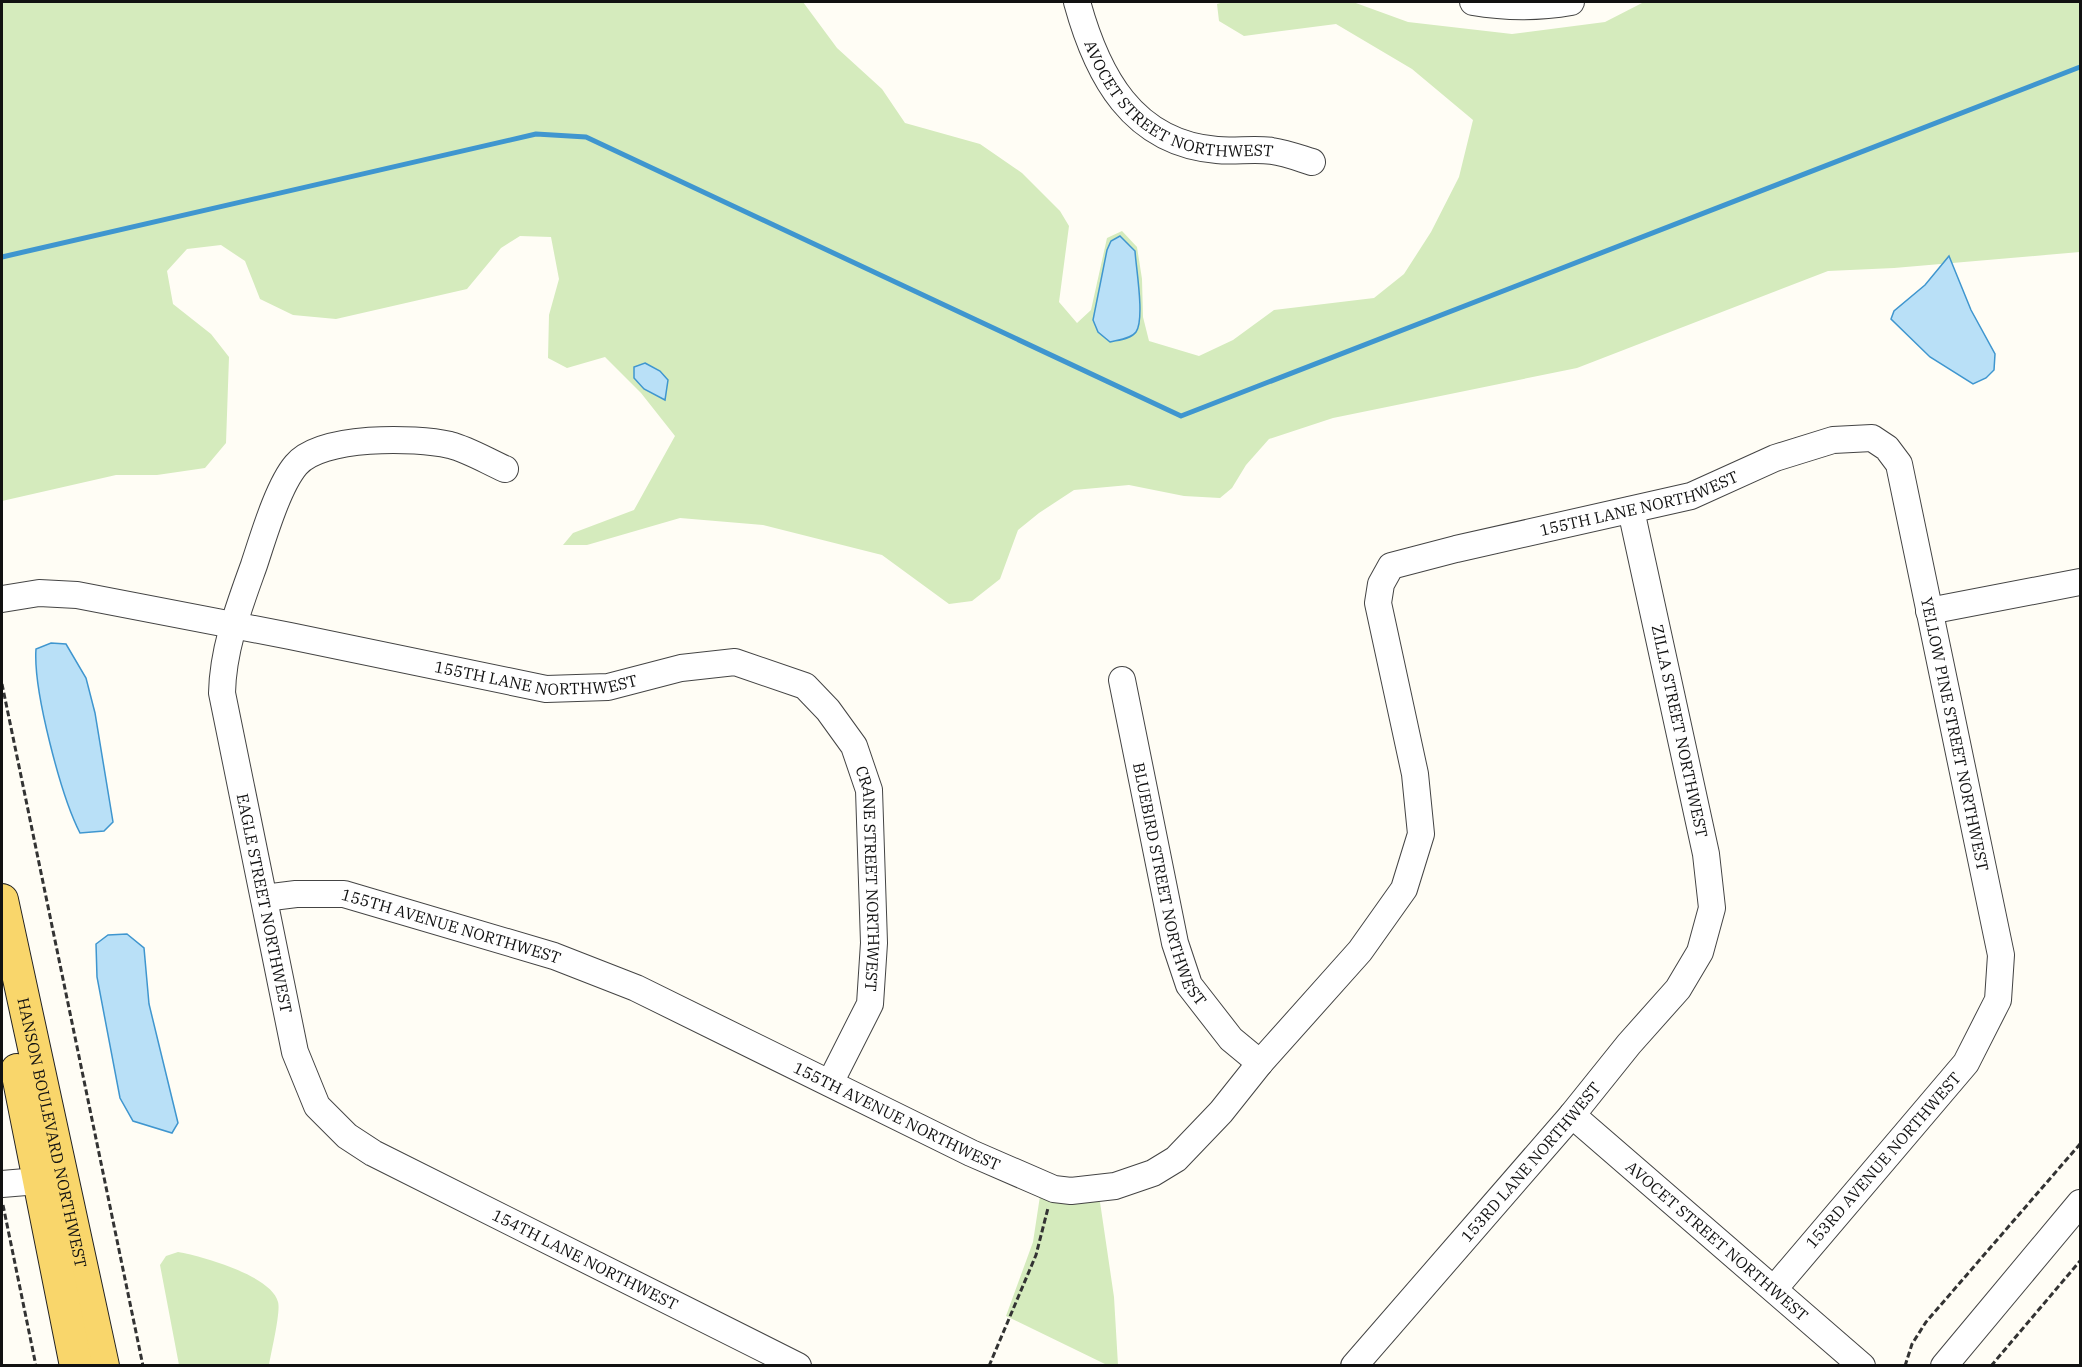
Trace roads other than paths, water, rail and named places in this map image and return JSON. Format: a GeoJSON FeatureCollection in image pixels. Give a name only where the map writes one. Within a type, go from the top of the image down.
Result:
{"type":"FeatureCollection","features":[{"type":"Feature","properties":{"kind":"main road","name":"HANSON BOULEVARD NORTHWEST"},"geometry":{"type":"LineString","coordinates":[[2,900],[102,1365]]}},
{"type":"Feature","properties":{"kind":"main road","name":"HANSON BOULEVARD NORTHWEST"},"geometry":{"type":"LineString","coordinates":[[2,984],[38,1181],[76,1365]]}},
{"type":"Feature","properties":{"kind":"street","name":"AVOCET STREET NORTHWEST"},"geometry":{"type":"LineString","coordinates":[[1077,2],[1089,43],[1104,75],[1122,99],[1150,128],[1198,147],[1218,150],[1272,151],[1312,162]]}},
{"type":"Feature","properties":{"kind":"street"},"geometry":{"type":"LineString","coordinates":[[1473,2],[1504,7],[1539,8],[1572,2]]}},
{"type":"Feature","properties":{"kind":"street","name":"155TH LANE NORTHWEST"},"geometry":{"type":"LineString","coordinates":[[1411,870],[1421,834],[1415,774],[1378,603],[1381,584],[1390,568],[1456,549],[1691,496],[1775,458],[1833,440],[1872,438],[1881,444]]}},
{"type":"Feature","properties":{"kind":"street"},"geometry":{"type":"LineString","coordinates":[[233,625],[273,509],[297,464],[324,447],[423,440],[453,446],[505,469]]}},
{"type":"Feature","properties":{"kind":"street","name":"YELLOW PINE STREET NORTHWEST"},"geometry":{"type":"LineString","coordinates":[[1881,444],[1899,464],[2001,955],[1998,1000],[1984,1027]]}},
{"type":"Feature","properties":{"kind":"street","name":"ZILLA STREET NORTHWEST"},"geometry":{"type":"LineString","coordinates":[[1631,510],[1706,854],[1712,908],[1700,952]]}},
{"type":"Feature","properties":{"kind":"street"},"geometry":{"type":"LineString","coordinates":[[1929,611],[2080,582]]}},
{"type":"Feature","properties":{"kind":"street","name":"155TH LANE NORTHWEST"},"geometry":{"type":"LineString","coordinates":[[2,599],[58,592],[546,689],[608,687],[681,668],[735,662],[804,686],[828,710]]}},
{"type":"Feature","properties":{"kind":"street","name":"EAGLE STREET NORTHWEST"},"geometry":{"type":"LineString","coordinates":[[233,625],[222,673],[222,693],[295,1052],[317,1106],[347,1136],[373,1153]]}},
{"type":"Feature","properties":{"kind":"street","name":"BLUEBIRD STREET NORTHWEST"},"geometry":{"type":"LineString","coordinates":[[1122,680],[1175,943],[1189,985],[1231,1039],[1260,1063]]}},
{"type":"Feature","properties":{"kind":"street","name":"CRANE STREET NORTHWEST"},"geometry":{"type":"LineString","coordinates":[[828,710],[854,746],[869,790],[874,943],[870,1004],[830,1083]]}},
{"type":"Feature","properties":{"kind":"street","name":"155TH AVENUE NORTHWEST"},"geometry":{"type":"LineString","coordinates":[[264,898],[296,894],[344,894],[554,956],[636,988],[970,1153],[1054,1189],[1071,1191],[1115,1186],[1154,1173],[1176,1159],[1221,1112],[1260,1063],[1360,951],[1404,889],[1411,870]]}},
{"type":"Feature","properties":{"kind":"street","name":"153RD LANE NORTHWEST"},"geometry":{"type":"LineString","coordinates":[[1354,1365],[1572,1115],[1629,1044],[1678,989],[1700,952]]}},
{"type":"Feature","properties":{"kind":"street","name":"153RD AVENUE NORTHWEST"},"geometry":{"type":"LineString","coordinates":[[1774,1288],[1966,1064],[1984,1027]]}},
{"type":"Feature","properties":{"kind":"street","name":"AVOCET STREET NORTHWEST"},"geometry":{"type":"LineString","coordinates":[[1572,1115],[1862,1365]]}},
{"type":"Feature","properties":{"kind":"street","name":"154TH LANE NORTHWEST"},"geometry":{"type":"LineString","coordinates":[[373,1153],[798,1365]]}},
{"type":"Feature","properties":{"kind":"street"},"geometry":{"type":"LineString","coordinates":[[2,1192],[38,1181]]}},
{"type":"Feature","properties":{"kind":"street"},"geometry":{"type":"LineString","coordinates":[[1944,1365],[2080,1203]]}},
{"type":"Feature","properties":{"kind":"water"},"geometry":{"type":"Polygon","coordinates":[[[1120,236],[1135,251],[1140,316],[1139,325],[1134,334],[1110,342],[1098,332],[1093,320],[1107,250],[1111,241],[1120,236]]]}},
{"type":"Feature","properties":{"kind":"water"},"geometry":{"type":"Polygon","coordinates":[[[1949,256],[1971,310],[1995,354],[1994,370],[1986,378],[1973,384],[1930,357],[1891,319],[1894,311],[1925,285],[1949,256]]]}},
{"type":"Feature","properties":{"kind":"water"},"geometry":{"type":"Polygon","coordinates":[[[645,363],[660,371],[668,380],[665,400],[644,389],[634,378],[634,367],[645,363]]]}},
{"type":"Feature","properties":{"kind":"water"},"geometry":{"type":"Polygon","coordinates":[[[51,643],[66,644],[86,678],[95,713],[113,822],[104,831],[80,833],[57,769],[44,715],[36,667],[36,649],[51,643]]]}},
{"type":"Feature","properties":{"kind":"water"},"geometry":{"type":"Polygon","coordinates":[[[127,934],[144,948],[149,1004],[178,1123],[172,1133],[133,1121],[120,1098],[97,977],[96,944],[108,935],[127,934]]]}},
{"type":"Feature","properties":{"kind":"waterway"},"geometry":{"type":"LineString","coordinates":[[2,257],[536,134],[586,137],[1181,416],[2080,67]]}}]}
